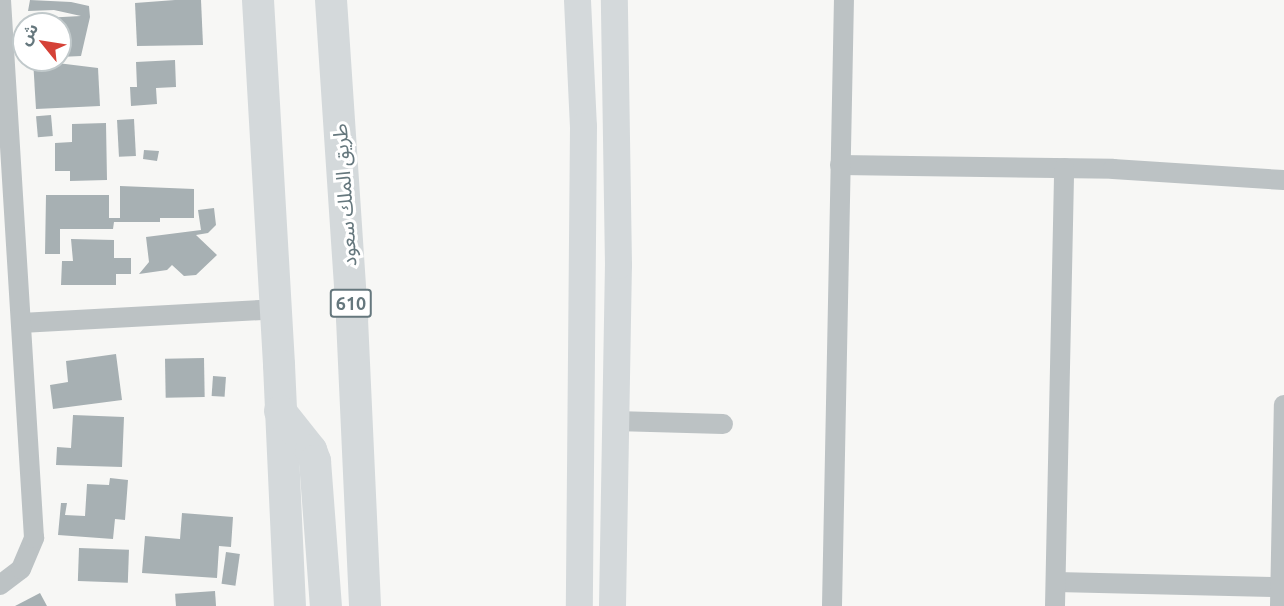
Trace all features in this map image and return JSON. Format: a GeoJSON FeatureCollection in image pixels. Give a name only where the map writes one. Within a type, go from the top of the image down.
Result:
{"type":"FeatureCollection","features":[{"type":"Feature","properties":{"kind":"main road"},"geometry":{"type":"LineString","coordinates":[[258,0],[290,606]]}},
{"type":"Feature","properties":{"kind":"main road","name":"طريق الملك سعود"},"geometry":{"type":"LineString","coordinates":[[331,0],[352,319],[365,606]]}},
{"type":"Feature","properties":{"kind":"main road"},"geometry":{"type":"LineString","coordinates":[[577,0],[583,126],[579,606]]}},
{"type":"Feature","properties":{"kind":"main road"},"geometry":{"type":"LineString","coordinates":[[612,606],[618,265],[614,0]]}},
{"type":"Feature","properties":{"kind":"main road"},"geometry":{"type":"LineString","coordinates":[[280,411],[311,450],[315,461],[326,606]]}},
{"type":"Feature","properties":{"kind":"street"},"geometry":{"type":"LineString","coordinates":[[0,585],[21,568],[34,538],[21,323],[5,164],[1,0]]}},
{"type":"Feature","properties":{"kind":"street"},"geometry":{"type":"LineString","coordinates":[[832,606],[844,0]]}},
{"type":"Feature","properties":{"kind":"street"},"geometry":{"type":"LineString","coordinates":[[840,165],[1184,172],[1284,180]]}},
{"type":"Feature","properties":{"kind":"street"},"geometry":{"type":"LineString","coordinates":[[1055,606],[1064,168]]}},
{"type":"Feature","properties":{"kind":"street"},"geometry":{"type":"LineString","coordinates":[[21,323],[276,309]]}},
{"type":"Feature","properties":{"kind":"street"},"geometry":{"type":"LineString","coordinates":[[1056,582],[1281,597],[1284,405]]}},
{"type":"Feature","properties":{"kind":"street"},"geometry":{"type":"LineString","coordinates":[[615,421],[723,424]]}},
{"type":"Feature","properties":{"kind":"building"},"geometry":{"type":"Polygon","coordinates":[[[30,0],[71,2],[89,6],[90,17],[81,56],[72,56],[72,16],[81,16],[72,14],[72,12],[54,10],[28,11],[30,0]]]}},
{"type":"Feature","properties":{"kind":"building"},"geometry":{"type":"Polygon","coordinates":[[[201,0],[203,45],[137,46],[135,3],[201,0]]]}},
{"type":"Feature","properties":{"kind":"building"},"geometry":{"type":"Polygon","coordinates":[[[175,60],[176,87],[156,88],[157,104],[131,106],[130,87],[137,87],[136,62],[175,60]]]}},
{"type":"Feature","properties":{"kind":"building"},"geometry":{"type":"Polygon","coordinates":[[[72,65],[98,68],[100,106],[36,109],[34,72],[72,72],[72,65]]]}},
{"type":"Feature","properties":{"kind":"building"},"geometry":{"type":"Polygon","coordinates":[[[51,115],[53,136],[38,137],[36,116],[51,115]]]}},
{"type":"Feature","properties":{"kind":"building"},"geometry":{"type":"Polygon","coordinates":[[[134,119],[136,156],[119,157],[117,120],[134,119]]]}},
{"type":"Feature","properties":{"kind":"building"},"geometry":{"type":"Polygon","coordinates":[[[106,123],[107,180],[70,181],[70,171],[55,171],[55,143],[72,142],[72,124],[106,123]]]}},
{"type":"Feature","properties":{"kind":"building"},"geometry":{"type":"Polygon","coordinates":[[[144,150],[159,151],[157,161],[143,159],[144,150]]]}},
{"type":"Feature","properties":{"kind":"building"},"geometry":{"type":"Polygon","coordinates":[[[120,186],[194,189],[194,218],[160,218],[160,222],[114,222],[113,229],[60,229],[60,254],[45,254],[46,195],[109,195],[109,218],[120,218],[120,186]]]}},
{"type":"Feature","properties":{"kind":"building"},"geometry":{"type":"Polygon","coordinates":[[[214,208],[216,225],[208,233],[196,235],[217,255],[196,275],[184,276],[172,265],[167,270],[139,274],[149,262],[146,237],[201,230],[198,210],[214,208]]]}},
{"type":"Feature","properties":{"kind":"building"},"geometry":{"type":"Polygon","coordinates":[[[71,239],[114,240],[114,258],[131,258],[131,274],[116,274],[116,285],[61,285],[62,261],[73,261],[71,239]]]}},
{"type":"Feature","properties":{"kind":"building"},"geometry":{"type":"Polygon","coordinates":[[[116,354],[122,400],[53,409],[50,385],[68,382],[66,361],[116,354]]]}},
{"type":"Feature","properties":{"kind":"building"},"geometry":{"type":"Polygon","coordinates":[[[204,358],[205,397],[166,398],[165,359],[204,358]]]}},
{"type":"Feature","properties":{"kind":"building"},"geometry":{"type":"Polygon","coordinates":[[[213,376],[226,377],[225,397],[212,396],[213,376]]]}},
{"type":"Feature","properties":{"kind":"building"},"geometry":{"type":"Polygon","coordinates":[[[73,415],[124,417],[122,467],[56,465],[57,447],[71,448],[73,415]]]}},
{"type":"Feature","properties":{"kind":"building"},"geometry":{"type":"Polygon","coordinates":[[[110,478],[128,480],[125,520],[115,519],[113,539],[58,535],[61,503],[67,503],[65,515],[85,516],[87,484],[109,485],[110,478]]]}},
{"type":"Feature","properties":{"kind":"building"},"geometry":{"type":"Polygon","coordinates":[[[182,513],[233,517],[231,547],[219,546],[217,578],[142,573],[145,536],[180,539],[182,513]]]}},
{"type":"Feature","properties":{"kind":"building"},"geometry":{"type":"Polygon","coordinates":[[[79,548],[129,550],[128,583],[78,581],[79,548]]]}},
{"type":"Feature","properties":{"kind":"building"},"geometry":{"type":"Polygon","coordinates":[[[226,552],[240,554],[235,586],[222,584],[226,552]]]}},
{"type":"Feature","properties":{"kind":"building"},"geometry":{"type":"Polygon","coordinates":[[[215,591],[216,606],[176,606],[175,594],[215,591]]]}},
{"type":"Feature","properties":{"kind":"building"},"geometry":{"type":"Polygon","coordinates":[[[40,593],[47,606],[15,606],[40,593]]]}}]}
